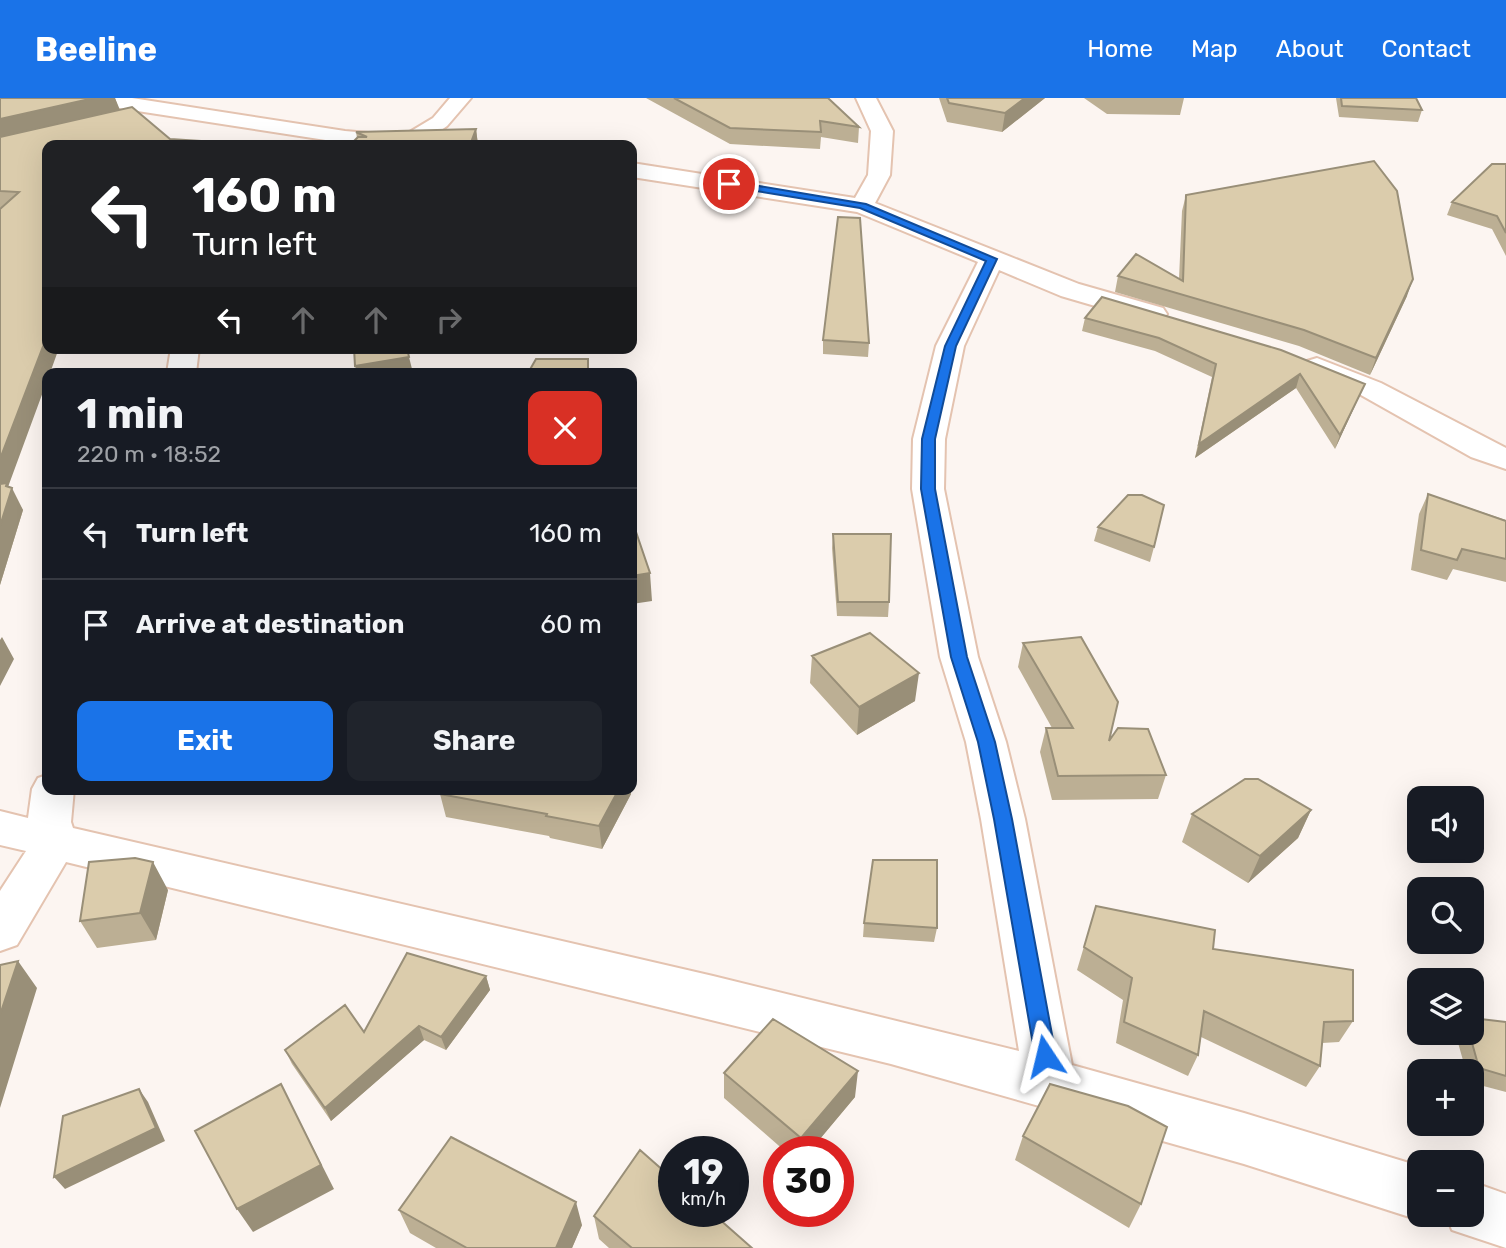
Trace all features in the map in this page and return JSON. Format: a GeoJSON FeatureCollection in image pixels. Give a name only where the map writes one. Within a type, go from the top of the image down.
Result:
{"type":"FeatureCollection","features":[{"type":"Feature","properties":{"kind":"street"},"geometry":{"type":"LineString","coordinates":[[92,98],[335,140]]}},
{"type":"Feature","properties":{"kind":"street"},"geometry":{"type":"LineString","coordinates":[[420,140],[461,98]]}},
{"type":"Feature","properties":{"kind":"street"},"geometry":{"type":"LineString","coordinates":[[862,206],[880,175],[882,131],[866,98]]}},
{"type":"Feature","properties":{"kind":"street"},"geometry":{"type":"LineString","coordinates":[[112,121],[162,110]]}},
{"type":"Feature","properties":{"kind":"street"},"geometry":{"type":"LineString","coordinates":[[637,171],[862,206],[1070,290],[1172,320]]}},
{"type":"Feature","properties":{"kind":"street"},"geometry":{"type":"LineString","coordinates":[[992,259],[950,346],[929,439],[928,489],[959,657],[986,742],[1003,819],[1050,1083]]}},
{"type":"Feature","properties":{"kind":"street"},"geometry":{"type":"LineString","coordinates":[[1300,360],[1371,389],[1482,450],[1506,459]]}},
{"type":"Feature","properties":{"kind":"street"},"geometry":{"type":"LineString","coordinates":[[0,931],[55,842],[49,822],[52,795]]}},
{"type":"Feature","properties":{"kind":"street"},"geometry":{"type":"LineString","coordinates":[[0,828],[612,971],[1050,1083],[1278,1147],[1407,1189]]}},
{"type":"Feature","properties":{"kind":"street"},"geometry":{"type":"LineString","coordinates":[[1484,1214],[1506,1222]]}},
{"type":"Feature","properties":{"kind":"building"},"geometry":{"type":"Polygon","coordinates":[[[0,98],[94,98],[0,119],[0,98]]]}},
{"type":"Feature","properties":{"kind":"building"},"geometry":{"type":"Polygon","coordinates":[[[674,98],[828,98],[859,127],[820,121],[821,132],[730,128],[674,98]]]}},
{"type":"Feature","properties":{"kind":"building"},"geometry":{"type":"Polygon","coordinates":[[[947,98],[1025,98],[1005,113],[949,103],[947,98]]]}},
{"type":"Feature","properties":{"kind":"building"},"geometry":{"type":"Polygon","coordinates":[[[1341,98],[1416,98],[1422,110],[1342,106],[1341,98]]]}},
{"type":"Feature","properties":{"kind":"building"},"geometry":{"type":"Polygon","coordinates":[[[132,107],[170,139],[186,140],[42,140],[42,349],[0,459],[0,209],[19,192],[0,191],[0,137],[132,107]]]}},
{"type":"Feature","properties":{"kind":"building"},"geometry":{"type":"Polygon","coordinates":[[[476,129],[472,140],[355,140],[358,137],[367,137],[356,132],[476,129]]]}},
{"type":"Feature","properties":{"kind":"building"},"geometry":{"type":"Polygon","coordinates":[[[1374,161],[1397,191],[1413,279],[1376,358],[1304,330],[1118,276],[1136,254],[1183,281],[1186,195],[1374,161]]]}},
{"type":"Feature","properties":{"kind":"building"},"geometry":{"type":"Polygon","coordinates":[[[1492,164],[1506,164],[1506,233],[1497,216],[1452,202],[1492,164]]]}},
{"type":"Feature","properties":{"kind":"building"},"geometry":{"type":"Polygon","coordinates":[[[838,217],[860,218],[869,343],[823,340],[838,217]]]}},
{"type":"Feature","properties":{"kind":"building"},"geometry":{"type":"Polygon","coordinates":[[[1102,297],[1281,350],[1365,384],[1340,435],[1300,374],[1199,444],[1216,364],[1159,338],[1085,318],[1102,297]]]}},
{"type":"Feature","properties":{"kind":"building"},"geometry":{"type":"Polygon","coordinates":[[[354,354],[408,354],[409,357],[355,366],[354,354]]]}},
{"type":"Feature","properties":{"kind":"building"},"geometry":{"type":"Polygon","coordinates":[[[536,359],[588,359],[588,368],[531,368],[536,359]]]}},
{"type":"Feature","properties":{"kind":"building"},"geometry":{"type":"Polygon","coordinates":[[[7,483],[6,486],[12,488],[0,526],[0,484],[7,483]]]}},
{"type":"Feature","properties":{"kind":"building"},"geometry":{"type":"Polygon","coordinates":[[[1428,494],[1506,521],[1506,559],[1462,549],[1457,560],[1421,550],[1428,494]]]}},
{"type":"Feature","properties":{"kind":"building"},"geometry":{"type":"Polygon","coordinates":[[[1128,495],[1142,495],[1164,505],[1154,547],[1098,527],[1128,495]]]}},
{"type":"Feature","properties":{"kind":"building"},"geometry":{"type":"Polygon","coordinates":[[[833,534],[891,534],[889,602],[838,602],[833,534]]]}},
{"type":"Feature","properties":{"kind":"building"},"geometry":{"type":"Polygon","coordinates":[[[637,535],[650,573],[637,575],[637,535]]]}},
{"type":"Feature","properties":{"kind":"building"},"geometry":{"type":"Polygon","coordinates":[[[870,633],[919,673],[859,707],[812,656],[870,633]]]}},
{"type":"Feature","properties":{"kind":"building"},"geometry":{"type":"Polygon","coordinates":[[[1081,637],[1118,702],[1109,741],[1118,728],[1148,729],[1166,775],[1058,776],[1046,728],[1073,728],[1023,643],[1081,637]]]}},
{"type":"Feature","properties":{"kind":"building"},"geometry":{"type":"Polygon","coordinates":[[[1245,779],[1258,779],[1311,810],[1260,856],[1192,814],[1245,779]]]}},
{"type":"Feature","properties":{"kind":"building"},"geometry":{"type":"Polygon","coordinates":[[[445,795],[616,795],[599,826],[546,816],[547,814],[445,795]]]}},
{"type":"Feature","properties":{"kind":"building"},"geometry":{"type":"Polygon","coordinates":[[[135,858],[153,862],[140,913],[80,921],[89,862],[135,858]]]}},
{"type":"Feature","properties":{"kind":"building"},"geometry":{"type":"Polygon","coordinates":[[[873,860],[937,860],[937,928],[864,923],[873,860]]]}},
{"type":"Feature","properties":{"kind":"building"},"geometry":{"type":"Polygon","coordinates":[[[1096,906],[1215,930],[1213,949],[1353,970],[1353,1021],[1324,1022],[1320,1066],[1204,1011],[1198,1055],[1124,1022],[1132,978],[1084,947],[1096,906]]]}},
{"type":"Feature","properties":{"kind":"building"},"geometry":{"type":"Polygon","coordinates":[[[407,953],[486,976],[441,1037],[419,1026],[325,1108],[285,1050],[345,1005],[364,1032],[407,953]]]}},
{"type":"Feature","properties":{"kind":"building"},"geometry":{"type":"Polygon","coordinates":[[[18,961],[0,1015],[0,965],[18,961]]]}},
{"type":"Feature","properties":{"kind":"building"},"geometry":{"type":"Polygon","coordinates":[[[773,1019],[858,1071],[803,1136],[799,1136],[724,1073],[773,1019]]]}},
{"type":"Feature","properties":{"kind":"building"},"geometry":{"type":"Polygon","coordinates":[[[1484,1019],[1506,1022],[1506,1076],[1484,1069],[1484,1059],[1476,1059],[1473,1045],[1484,1045],[1484,1019]]]}},
{"type":"Feature","properties":{"kind":"building"},"geometry":{"type":"Polygon","coordinates":[[[281,1084],[321,1165],[237,1209],[195,1131],[281,1084]]]}},
{"type":"Feature","properties":{"kind":"building"},"geometry":{"type":"Polygon","coordinates":[[[1050,1084],[1128,1106],[1167,1127],[1141,1204],[1023,1136],[1050,1084]]]}},
{"type":"Feature","properties":{"kind":"building"},"geometry":{"type":"Polygon","coordinates":[[[139,1089],[156,1128],[54,1177],[63,1116],[139,1089]]]}},
{"type":"Feature","properties":{"kind":"building"},"geometry":{"type":"Polygon","coordinates":[[[451,1137],[576,1202],[556,1248],[467,1248],[399,1210],[451,1137]]]}},
{"type":"Feature","properties":{"kind":"building"},"geometry":{"type":"Polygon","coordinates":[[[640,1150],[658,1166],[658,1227],[728,1227],[752,1248],[632,1248],[594,1216],[640,1150]]]}},
{"type":"Feature","properties":{"kind":"route"},"geometry":{"type":"LineString","coordinates":[[729,184],[862,206],[901,219],[992,259],[950,346],[929,439],[928,489],[959,657],[986,742],[1003,819],[1045,1056]]}}]}
